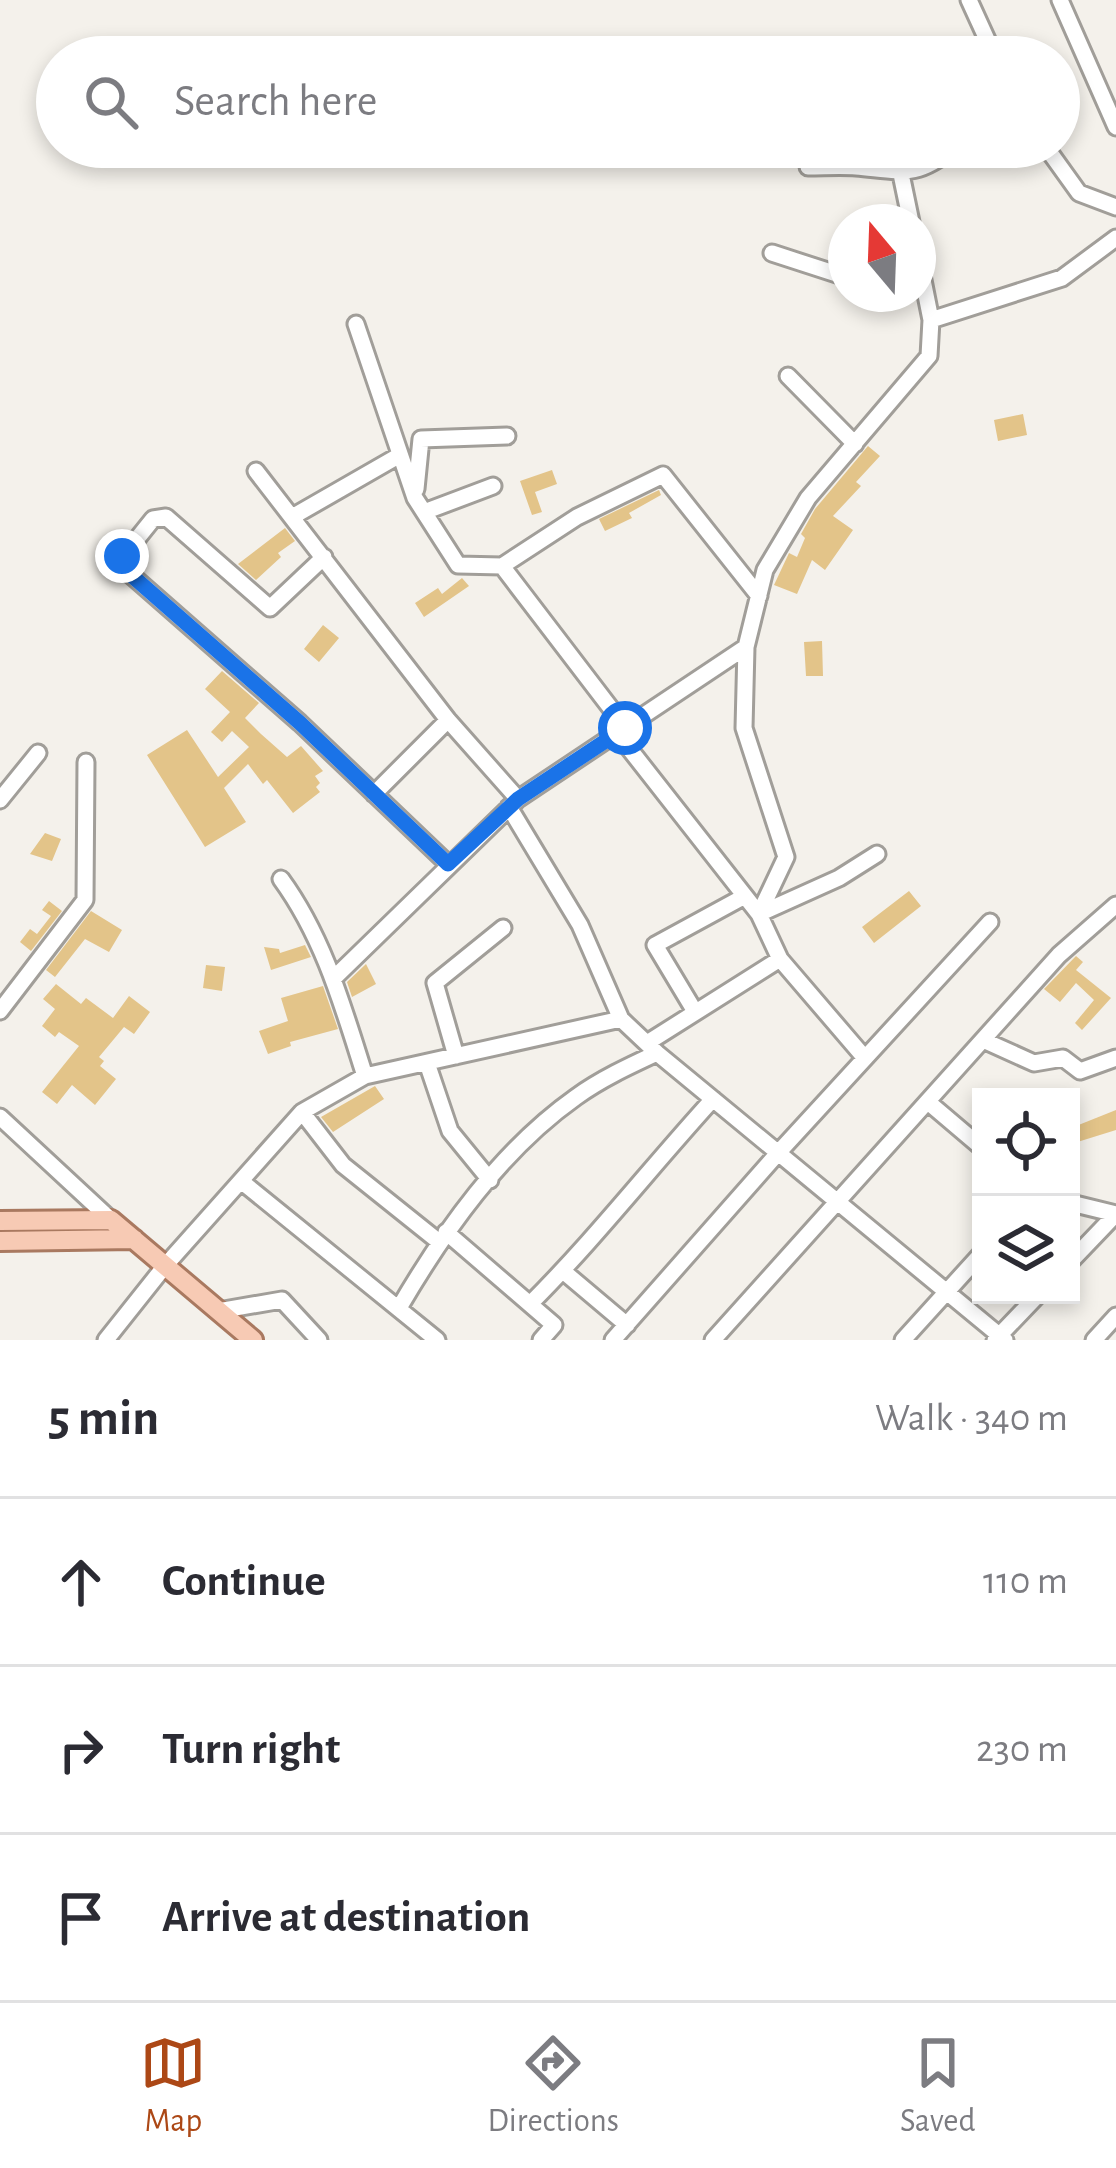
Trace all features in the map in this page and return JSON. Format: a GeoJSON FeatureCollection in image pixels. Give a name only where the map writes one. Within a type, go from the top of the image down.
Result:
{"type":"FeatureCollection","features":[{"type":"Feature","properties":{"kind":"main road"},"geometry":{"type":"LineString","coordinates":[[1,1236],[111,1220],[253,1340]]}},
{"type":"Feature","properties":{"kind":"main road"},"geometry":{"type":"LineString","coordinates":[[1,1236],[134,1239]]}},
{"type":"Feature","properties":{"kind":"street"},"geometry":{"type":"LineString","coordinates":[[969,0],[985,36]]}},
{"type":"Feature","properties":{"kind":"street"},"geometry":{"type":"LineString","coordinates":[[1060,0],[1076,36]]}},
{"type":"Feature","properties":{"kind":"street"},"geometry":{"type":"LineString","coordinates":[[1080,45],[1116,127]]}},
{"type":"Feature","properties":{"kind":"street"},"geometry":{"type":"LineString","coordinates":[[862,168],[901,174],[923,168]]}},
{"type":"Feature","properties":{"kind":"street"},"geometry":{"type":"LineString","coordinates":[[1061,168],[1078,193],[1116,207]]}},
{"type":"Feature","properties":{"kind":"street"},"geometry":{"type":"LineString","coordinates":[[901,174],[907,204]]}},
{"type":"Feature","properties":{"kind":"street"},"geometry":{"type":"LineString","coordinates":[[931,320],[1062,278],[1116,238]]}},
{"type":"Feature","properties":{"kind":"street"},"geometry":{"type":"LineString","coordinates":[[772,253],[828,272]]}},
{"type":"Feature","properties":{"kind":"street"},"geometry":{"type":"LineString","coordinates":[[759,914],[786,856],[744,728],[746,647],[765,570],[808,498],[928,356],[928,312]]}},
{"type":"Feature","properties":{"kind":"street"},"geometry":{"type":"LineString","coordinates":[[356,324],[419,505],[458,566],[502,566],[577,517],[663,475],[759,596]]}},
{"type":"Feature","properties":{"kind":"street"},"geometry":{"type":"LineString","coordinates":[[788,376],[855,444]]}},
{"type":"Feature","properties":{"kind":"street"},"geometry":{"type":"LineString","coordinates":[[419,505],[421,440],[507,436]]}},
{"type":"Feature","properties":{"kind":"street"},"geometry":{"type":"LineString","coordinates":[[292,518],[400,454]]}},
{"type":"Feature","properties":{"kind":"street"},"geometry":{"type":"LineString","coordinates":[[256,471],[513,803],[580,925],[621,1019],[1000,1339],[1030,1304]]}},
{"type":"Feature","properties":{"kind":"street"},"geometry":{"type":"LineString","coordinates":[[419,505],[493,486]]}},
{"type":"Feature","properties":{"kind":"street"},"geometry":{"type":"LineString","coordinates":[[324,557],[270,608],[166,517],[153,519],[120,560],[122,567],[448,864]]}},
{"type":"Feature","properties":{"kind":"street"},"geometry":{"type":"LineString","coordinates":[[502,566],[759,914],[780,959],[864,1058]]}},
{"type":"Feature","properties":{"kind":"street"},"geometry":{"type":"LineString","coordinates":[[334,978],[513,803],[746,647]]}},
{"type":"Feature","properties":{"kind":"street"},"geometry":{"type":"LineString","coordinates":[[374,794],[448,720]]}},
{"type":"Feature","properties":{"kind":"street"},"geometry":{"type":"LineString","coordinates":[[0,800],[38,753]]}},
{"type":"Feature","properties":{"kind":"street"},"geometry":{"type":"LineString","coordinates":[[0,1011],[86,900],[86,763]]}},
{"type":"Feature","properties":{"kind":"street"},"geometry":{"type":"LineString","coordinates":[[759,914],[839,878],[877,854]]}},
{"type":"Feature","properties":{"kind":"street"},"geometry":{"type":"LineString","coordinates":[[281,880],[304,910],[334,978],[365,1076]]}},
{"type":"Feature","properties":{"kind":"street"},"geometry":{"type":"LineString","coordinates":[[694,1010],[655,946],[745,896]]}},
{"type":"Feature","properties":{"kind":"street"},"geometry":{"type":"LineString","coordinates":[[713,1340],[1075,939],[1116,905]]}},
{"type":"Feature","properties":{"kind":"street"},"geometry":{"type":"LineString","coordinates":[[614,1340],[990,922]]}},
{"type":"Feature","properties":{"kind":"street"},"geometry":{"type":"LineString","coordinates":[[456,1056],[435,983],[503,928]]}},
{"type":"Feature","properties":{"kind":"street"},"geometry":{"type":"LineString","coordinates":[[399,1308],[442,1237],[546,1121],[652,1048],[694,1010],[780,959]]}},
{"type":"Feature","properties":{"kind":"street"},"geometry":{"type":"LineString","coordinates":[[106,1340],[164,1267],[302,1112],[365,1076],[621,1019]]}},
{"type":"Feature","properties":{"kind":"street"},"geometry":{"type":"LineString","coordinates":[[982,1040],[1034,1063],[1063,1058],[1079,1071],[1116,1058]]}},
{"type":"Feature","properties":{"kind":"street"},"geometry":{"type":"LineString","coordinates":[[427,1063],[450,1130],[490,1180]]}},
{"type":"Feature","properties":{"kind":"street"},"geometry":{"type":"LineString","coordinates":[[530,1304],[713,1099]]}},
{"type":"Feature","properties":{"kind":"street"},"geometry":{"type":"LineString","coordinates":[[928,1102],[972,1140]]}},
{"type":"Feature","properties":{"kind":"street"},"geometry":{"type":"LineString","coordinates":[[302,1112],[343,1165],[554,1325],[541,1340]]}},
{"type":"Feature","properties":{"kind":"street"},"geometry":{"type":"LineString","coordinates":[[0,1117],[111,1220]]}},
{"type":"Feature","properties":{"kind":"street"},"geometry":{"type":"LineString","coordinates":[[241,1181],[437,1340]]}},
{"type":"Feature","properties":{"kind":"street"},"geometry":{"type":"LineString","coordinates":[[1080,1205],[1116,1214]]}},
{"type":"Feature","properties":{"kind":"street"},"geometry":{"type":"LineString","coordinates":[[1080,1252],[1116,1214]]}},
{"type":"Feature","properties":{"kind":"street"},"geometry":{"type":"LineString","coordinates":[[903,1340],[972,1264]]}},
{"type":"Feature","properties":{"kind":"street"},"geometry":{"type":"LineString","coordinates":[[562,1271],[627,1325]]}},
{"type":"Feature","properties":{"kind":"street"},"geometry":{"type":"LineString","coordinates":[[218,1312],[282,1300],[319,1340]]}},
{"type":"Feature","properties":{"kind":"street"},"geometry":{"type":"LineString","coordinates":[[1094,1340],[1116,1316]]}},
{"type":"Feature","properties":{"kind":"building"},"geometry":{"type":"Polygon","coordinates":[[[1023,414],[1027,435],[998,441],[994,420],[1023,414]]]}},
{"type":"Feature","properties":{"kind":"building"},"geometry":{"type":"Polygon","coordinates":[[[868,446],[880,456],[833,516],[853,530],[825,570],[812,560],[797,594],[774,585],[789,553],[797,557],[805,538],[801,534],[815,509],[868,446]]]}},
{"type":"Feature","properties":{"kind":"building"},"geometry":{"type":"Polygon","coordinates":[[[552,470],[557,484],[535,492],[542,512],[532,515],[520,481],[552,470]]]}},
{"type":"Feature","properties":{"kind":"building"},"geometry":{"type":"Polygon","coordinates":[[[659,490],[661,495],[629,513],[632,518],[605,531],[599,519],[659,490]]]}},
{"type":"Feature","properties":{"kind":"building"},"geometry":{"type":"Polygon","coordinates":[[[285,528],[295,541],[256,580],[238,564],[285,528]]]}},
{"type":"Feature","properties":{"kind":"building"},"geometry":{"type":"Polygon","coordinates":[[[462,578],[469,586],[424,617],[415,603],[438,588],[442,594],[462,578]]]}},
{"type":"Feature","properties":{"kind":"building"},"geometry":{"type":"Polygon","coordinates":[[[323,625],[339,638],[319,662],[304,649],[323,625]]]}},
{"type":"Feature","properties":{"kind":"building"},"geometry":{"type":"Polygon","coordinates":[[[822,641],[823,676],[806,676],[804,642],[822,641]]]}},
{"type":"Feature","properties":{"kind":"building"},"geometry":{"type":"Polygon","coordinates":[[[222,671],[259,703],[245,718],[261,734],[287,757],[301,746],[323,771],[315,776],[320,792],[293,813],[248,764],[224,788],[246,822],[205,847],[147,755],[187,730],[218,777],[249,747],[232,731],[222,742],[211,732],[230,712],[205,689],[222,671]]]}},
{"type":"Feature","properties":{"kind":"building"},"geometry":{"type":"Polygon","coordinates":[[[45,833],[61,839],[52,861],[30,854],[45,833]]]}},
{"type":"Feature","properties":{"kind":"building"},"geometry":{"type":"Polygon","coordinates":[[[909,891],[921,906],[874,943],[862,927],[909,891]]]}},
{"type":"Feature","properties":{"kind":"building"},"geometry":{"type":"Polygon","coordinates":[[[49,901],[62,911],[31,951],[20,942],[30,929],[37,934],[51,916],[42,910],[49,901]]]}},
{"type":"Feature","properties":{"kind":"building"},"geometry":{"type":"Polygon","coordinates":[[[91,911],[122,930],[109,952],[85,939],[55,977],[46,970],[91,911]]]}},
{"type":"Feature","properties":{"kind":"building"},"geometry":{"type":"Polygon","coordinates":[[[305,945],[311,957],[271,970],[264,947],[280,953],[305,945]]]}},
{"type":"Feature","properties":{"kind":"building"},"geometry":{"type":"Polygon","coordinates":[[[1076,956],[1083,962],[1076,970],[1111,998],[1082,1030],[1075,1023],[1094,1000],[1076,983],[1060,1002],[1044,989],[1076,956]]]}},
{"type":"Feature","properties":{"kind":"building"},"geometry":{"type":"Polygon","coordinates":[[[366,964],[376,984],[352,997],[347,982],[366,964]]]}},
{"type":"Feature","properties":{"kind":"building"},"geometry":{"type":"Polygon","coordinates":[[[206,965],[225,967],[222,991],[203,988],[206,965]]]}},
{"type":"Feature","properties":{"kind":"building"},"geometry":{"type":"Polygon","coordinates":[[[56,984],[81,1004],[86,998],[113,1018],[129,996],[150,1012],[134,1034],[124,1027],[99,1057],[104,1061],[100,1066],[116,1079],[95,1105],[72,1085],[57,1104],[42,1092],[79,1046],[42,1026],[55,1009],[43,999],[56,984]]]}},
{"type":"Feature","properties":{"kind":"building"},"geometry":{"type":"Polygon","coordinates":[[[323,986],[338,1029],[290,1042],[291,1046],[268,1054],[259,1031],[288,1021],[281,998],[323,986]]]}},
{"type":"Feature","properties":{"kind":"building"},"geometry":{"type":"Polygon","coordinates":[[[375,1086],[384,1099],[333,1132],[321,1117],[375,1086]]]}},
{"type":"Feature","properties":{"kind":"building"},"geometry":{"type":"Polygon","coordinates":[[[1116,1110],[1116,1130],[1080,1141],[1080,1124],[1116,1110]]]}},
{"type":"Feature","properties":{"kind":"route"},"geometry":{"type":"LineString","coordinates":[[122,556],[122,567],[300,723],[448,864],[518,799],[625,728]]}}]}
